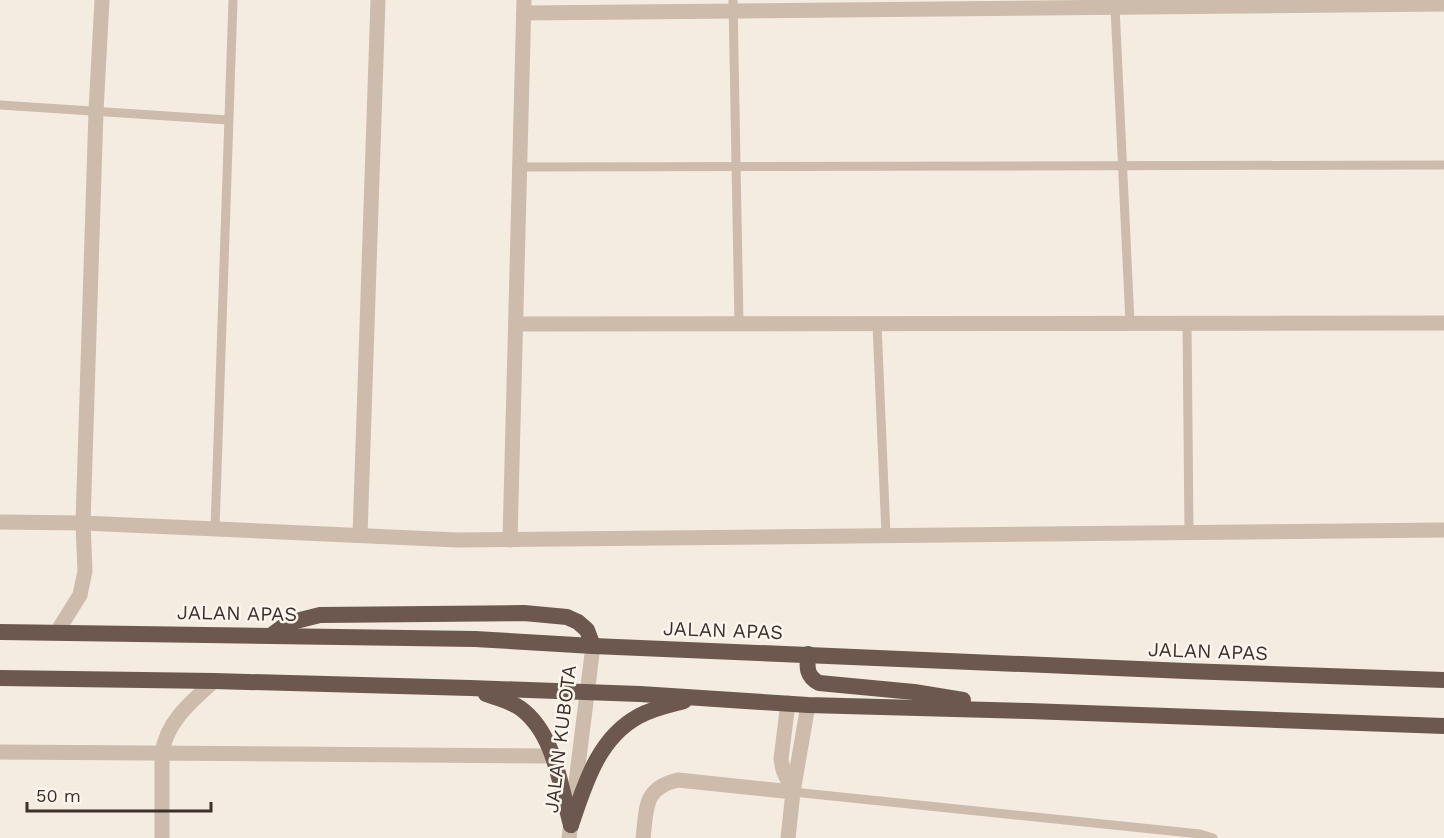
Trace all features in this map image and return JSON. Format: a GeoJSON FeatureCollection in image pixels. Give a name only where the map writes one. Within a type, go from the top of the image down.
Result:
{"type":"FeatureCollection","features":[{"type":"Feature","properties":{"kind":"highway"},"geometry":{"type":"LineString","coordinates":[[272,635],[288,623],[320,615],[524,613],[567,617],[578,622],[587,630],[593,646]]}},
{"type":"Feature","properties":{"kind":"highway","name":"JALAN APAS"},"geometry":{"type":"LineString","coordinates":[[0,632],[475,639],[593,646],[1443,680]]}},
{"type":"Feature","properties":{"kind":"highway"},"geometry":{"type":"LineString","coordinates":[[808,654],[808,673],[812,679],[827,685],[914,692],[1029,711]]}},
{"type":"Feature","properties":{"kind":"highway"},"geometry":{"type":"LineString","coordinates":[[0,678],[470,688],[694,697],[808,705],[1444,726]]}},
{"type":"Feature","properties":{"kind":"highway"},"geometry":{"type":"LineString","coordinates":[[470,688],[520,708],[544,735],[552,756],[570,831]]}},
{"type":"Feature","properties":{"kind":"highway"},"geometry":{"type":"LineString","coordinates":[[570,831],[589,773],[608,742],[639,716],[694,697]]}},
{"type":"Feature","properties":{"kind":"street"},"geometry":{"type":"LineString","coordinates":[[57,632],[80,596],[85,572],[83,523],[96,111],[102,0]]}},
{"type":"Feature","properties":{"kind":"street"},"geometry":{"type":"LineString","coordinates":[[360,535],[378,0]]}},
{"type":"Feature","properties":{"kind":"street"},"geometry":{"type":"LineString","coordinates":[[510,540],[524,6],[1444,4]]}},
{"type":"Feature","properties":{"kind":"street"},"geometry":{"type":"LineString","coordinates":[[516,324],[1444,323]]}},
{"type":"Feature","properties":{"kind":"street"},"geometry":{"type":"LineString","coordinates":[[0,522],[83,523],[457,540],[1444,530]]}},
{"type":"Feature","properties":{"kind":"street","name":"JALAN KUBOTA"},"geometry":{"type":"LineString","coordinates":[[570,831],[593,646]]}},
{"type":"Feature","properties":{"kind":"street"},"geometry":{"type":"LineString","coordinates":[[162,838],[164,740],[179,714],[214,681]]}},
{"type":"Feature","properties":{"kind":"street"},"geometry":{"type":"LineString","coordinates":[[788,703],[781,759],[783,770],[794,792]]}},
{"type":"Feature","properties":{"kind":"street"},"geometry":{"type":"LineString","coordinates":[[788,838],[808,705]]}},
{"type":"Feature","properties":{"kind":"street"},"geometry":{"type":"LineString","coordinates":[[0,752],[552,756]]}},
{"type":"Feature","properties":{"kind":"street"},"geometry":{"type":"LineString","coordinates":[[643,838],[647,804],[651,794],[667,783],[678,780],[794,792]]}},
{"type":"Feature","properties":{"kind":"lane"},"geometry":{"type":"LineString","coordinates":[[214,529],[233,0]]}},
{"type":"Feature","properties":{"kind":"lane"},"geometry":{"type":"LineString","coordinates":[[733,5],[739,324]]}},
{"type":"Feature","properties":{"kind":"lane"},"geometry":{"type":"LineString","coordinates":[[1123,5],[1122,166],[1130,323]]}},
{"type":"Feature","properties":{"kind":"lane"},"geometry":{"type":"LineString","coordinates":[[0,105],[228,120]]}},
{"type":"Feature","properties":{"kind":"lane"},"geometry":{"type":"LineString","coordinates":[[520,167],[1444,165]]}},
{"type":"Feature","properties":{"kind":"lane"},"geometry":{"type":"LineString","coordinates":[[877,324],[886,535]]}},
{"type":"Feature","properties":{"kind":"lane"},"geometry":{"type":"LineString","coordinates":[[1187,324],[1189,532]]}},
{"type":"Feature","properties":{"kind":"lane"},"geometry":{"type":"LineString","coordinates":[[794,792],[1200,834],[1213,838]]}}]}
